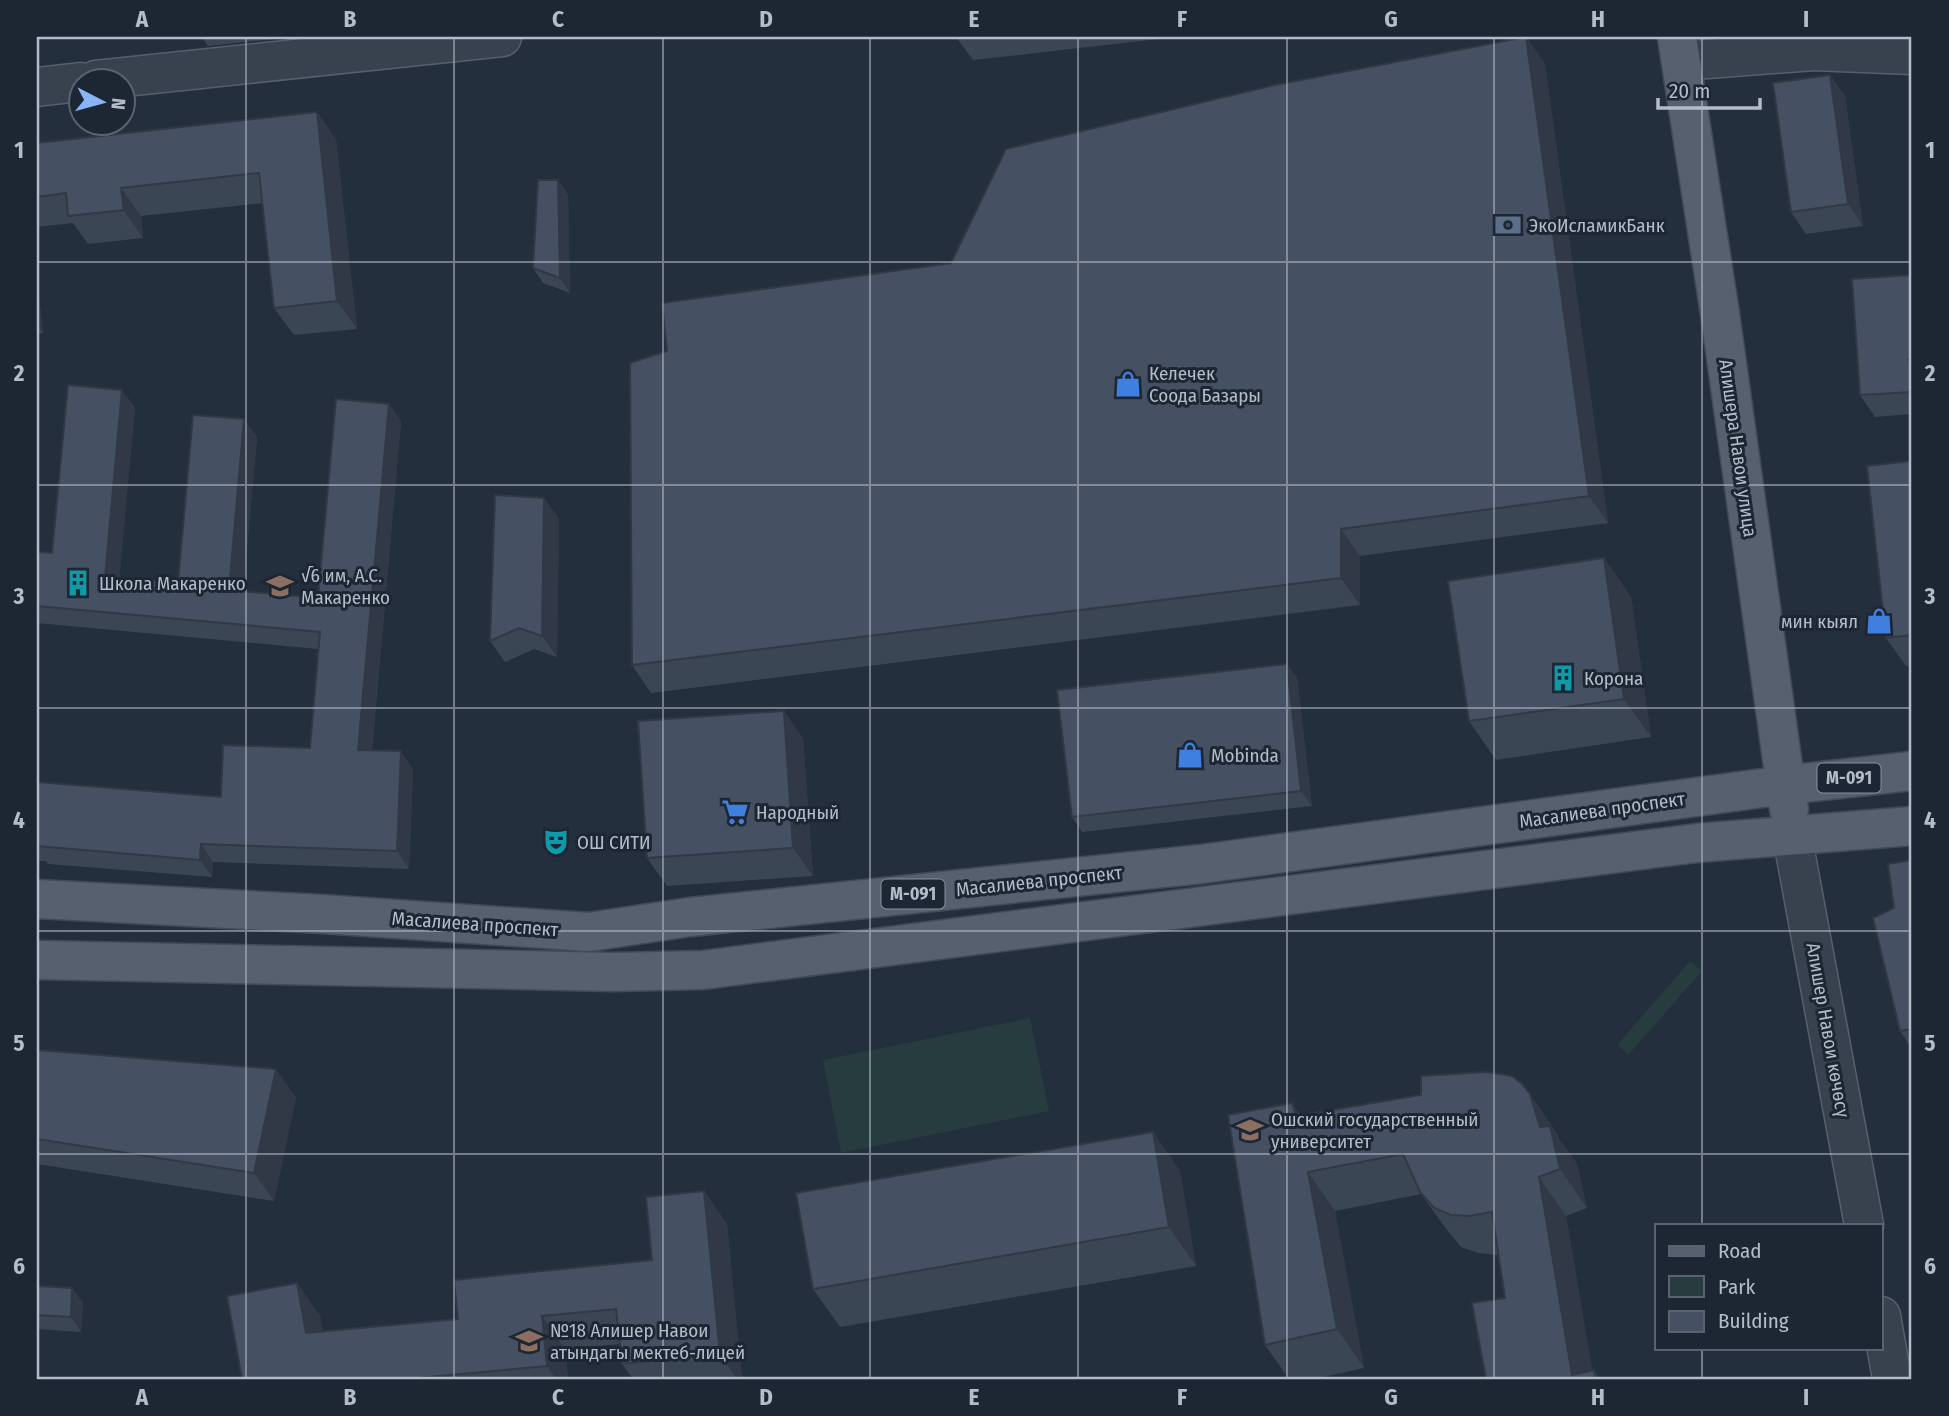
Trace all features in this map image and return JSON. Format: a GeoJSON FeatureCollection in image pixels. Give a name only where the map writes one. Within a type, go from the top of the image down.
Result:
{"type":"FeatureCollection","features":[{"type":"Feature","properties":{"kind":"main road","name":"Алишера Навои улица"},"geometry":{"type":"LineString","coordinates":[[1679,49],[1792,835]]}},
{"type":"Feature","properties":{"kind":"main road","name":"Масалиева проспект"},"geometry":{"type":"LineString","coordinates":[[37,899],[589,932],[690,917],[1202,864],[1785,785],[1912,771]]}},
{"type":"Feature","properties":{"kind":"main road"},"geometry":{"type":"LineString","coordinates":[[37,960],[599,972],[703,970],[1697,843],[1912,826]]}},
{"type":"Feature","properties":{"kind":"street"},"geometry":{"type":"LineString","coordinates":[[136,76],[502,37]]}},
{"type":"Feature","properties":{"kind":"street"},"geometry":{"type":"LineString","coordinates":[[1679,49],[1912,55]]}},
{"type":"Feature","properties":{"kind":"street"},"geometry":{"type":"LineString","coordinates":[[37,87],[66,84]]}},
{"type":"Feature","properties":{"kind":"street","name":"Алишер Навои көчөсү"},"geometry":{"type":"LineString","coordinates":[[1792,835],[1864,1224]]}},
{"type":"Feature","properties":{"kind":"street"},"geometry":{"type":"LineString","coordinates":[[1882,1322],[1892,1379]]}},
{"type":"Feature","properties":{"kind":"green space"},"geometry":{"type":"Polygon","coordinates":[[[1690,961],[1702,971],[1628,1055],[1617,1045],[1690,961]]]}},
{"type":"Feature","properties":{"kind":"green space"},"geometry":{"type":"Polygon","coordinates":[[[1030,1018],[1049,1111],[841,1153],[823,1060],[1030,1018]]]}},
{"type":"Feature","properties":{"kind":"building","name":"Келечек Соода Базары"},"geometry":{"type":"Polygon","coordinates":[[[1526,37],[1589,496],[1341,529],[1341,578],[632,665],[630,363],[667,351],[662,303],[951,263],[1006,149],[1275,85],[1526,37]]]}},
{"type":"Feature","properties":{"kind":"building"},"geometry":{"type":"Polygon","coordinates":[[[1830,75],[1848,204],[1791,212],[1773,83],[1830,75]]]}},
{"type":"Feature","properties":{"kind":"building"},"geometry":{"type":"Polygon","coordinates":[[[317,112],[337,301],[274,308],[259,173],[121,188],[124,210],[68,216],[66,193],[37,197],[37,143],[100,136],[136,136],[136,132],[317,112]]]}},
{"type":"Feature","properties":{"kind":"building"},"geometry":{"type":"Polygon","coordinates":[[[538,180],[558,180],[560,278],[533,268],[538,180]]]}},
{"type":"Feature","properties":{"kind":"building"},"geometry":{"type":"Polygon","coordinates":[[[1912,275],[1912,360],[1909,360],[1912,364],[1912,392],[1860,395],[1852,279],[1912,275]]]}},
{"type":"Feature","properties":{"kind":"building"},"geometry":{"type":"Polygon","coordinates":[[[68,385],[122,390],[105,577],[178,583],[193,415],[244,419],[229,590],[318,598],[336,399],[389,404],[358,750],[401,751],[397,851],[201,844],[200,860],[37,846],[37,782],[221,797],[223,745],[310,748],[320,632],[37,606],[37,552],[52,553],[68,385]]]}},
{"type":"Feature","properties":{"kind":"building"},"geometry":{"type":"Polygon","coordinates":[[[1912,461],[1912,635],[1886,638],[1867,466],[1912,461]]]}},
{"type":"Feature","properties":{"kind":"building"},"geometry":{"type":"Polygon","coordinates":[[[495,495],[544,498],[542,636],[519,628],[490,641],[495,495]]]}},
{"type":"Feature","properties":{"kind":"building","name":"Корона"},"geometry":{"type":"Polygon","coordinates":[[[1604,558],[1624,699],[1469,721],[1448,581],[1604,558]]]}},
{"type":"Feature","properties":{"kind":"building","name":"Mobinda"},"geometry":{"type":"Polygon","coordinates":[[[1287,664],[1301,791],[1072,817],[1057,690],[1287,664]]]}},
{"type":"Feature","properties":{"kind":"building","name":"Народный"},"geometry":{"type":"Polygon","coordinates":[[[784,711],[793,848],[647,858],[638,721],[784,711]]]}},
{"type":"Feature","properties":{"kind":"building"},"geometry":{"type":"Polygon","coordinates":[[[1912,860],[1912,1029],[1900,1031],[1873,918],[1894,908],[1888,864],[1912,860]]]}},
{"type":"Feature","properties":{"kind":"building"},"geometry":{"type":"Polygon","coordinates":[[[37,1050],[276,1069],[254,1173],[37,1139],[37,1050]]]}},
{"type":"Feature","properties":{"kind":"building"},"geometry":{"type":"Polygon","coordinates":[[[1487,1072],[1512,1076],[1522,1084],[1530,1094],[1540,1127],[1550,1126],[1560,1169],[1539,1177],[1572,1375],[1594,1370],[1595,1379],[1486,1379],[1472,1303],[1505,1298],[1492,1212],[1469,1216],[1451,1215],[1434,1208],[1420,1192],[1403,1154],[1308,1172],[1337,1329],[1265,1345],[1228,1115],[1292,1103],[1296,1116],[1421,1095],[1421,1076],[1487,1072]]]}},
{"type":"Feature","properties":{"kind":"building"},"geometry":{"type":"Polygon","coordinates":[[[1153,1132],[1169,1227],[813,1289],[796,1193],[1153,1132]]]}},
{"type":"Feature","properties":{"kind":"building"},"geometry":{"type":"Polygon","coordinates":[[[704,1191],[720,1354],[622,1364],[616,1309],[542,1316],[547,1366],[407,1379],[242,1379],[227,1296],[297,1283],[306,1333],[458,1319],[454,1280],[652,1260],[646,1197],[704,1191]]]}},
{"type":"Feature","properties":{"kind":"building"},"geometry":{"type":"Polygon","coordinates":[[[37,1286],[72,1288],[71,1317],[37,1315],[37,1286]]]}},
{"type":"Feature","properties":{"kind":"place","name":"ЭкоИсламикБанк"},"geometry":{"type":"Point","coordinates":[1508,225]}},
{"type":"Feature","properties":{"kind":"place","name":"Келечек Соода Базары"},"geometry":{"type":"Point","coordinates":[1128,384]}},
{"type":"Feature","properties":{"kind":"place","name":"Школа Макаренко"},"geometry":{"type":"Point","coordinates":[78,583]}},
{"type":"Feature","properties":{"kind":"place","name":"√6 им, А.С. Макаренко"},"geometry":{"type":"Point","coordinates":[280,586]}},
{"type":"Feature","properties":{"kind":"place","name":"мин кыял"},"geometry":{"type":"Point","coordinates":[1879,621]}},
{"type":"Feature","properties":{"kind":"place","name":"Корона"},"geometry":{"type":"Point","coordinates":[1563,678]}},
{"type":"Feature","properties":{"kind":"place","name":"Mobinda"},"geometry":{"type":"Point","coordinates":[1190,755]}},
{"type":"Feature","properties":{"kind":"place","name":"Народный"},"geometry":{"type":"Point","coordinates":[735,812]}},
{"type":"Feature","properties":{"kind":"place","name":"ОШ СИТИ"},"geometry":{"type":"Point","coordinates":[556,842]}},
{"type":"Feature","properties":{"kind":"place","name":"Ошский государственный университет"},"geometry":{"type":"Point","coordinates":[1250,1130]}},
{"type":"Feature","properties":{"kind":"place","name":"№18 Алишер Навои атындагы мектеб-лицей"},"geometry":{"type":"Point","coordinates":[529,1341]}}]}
